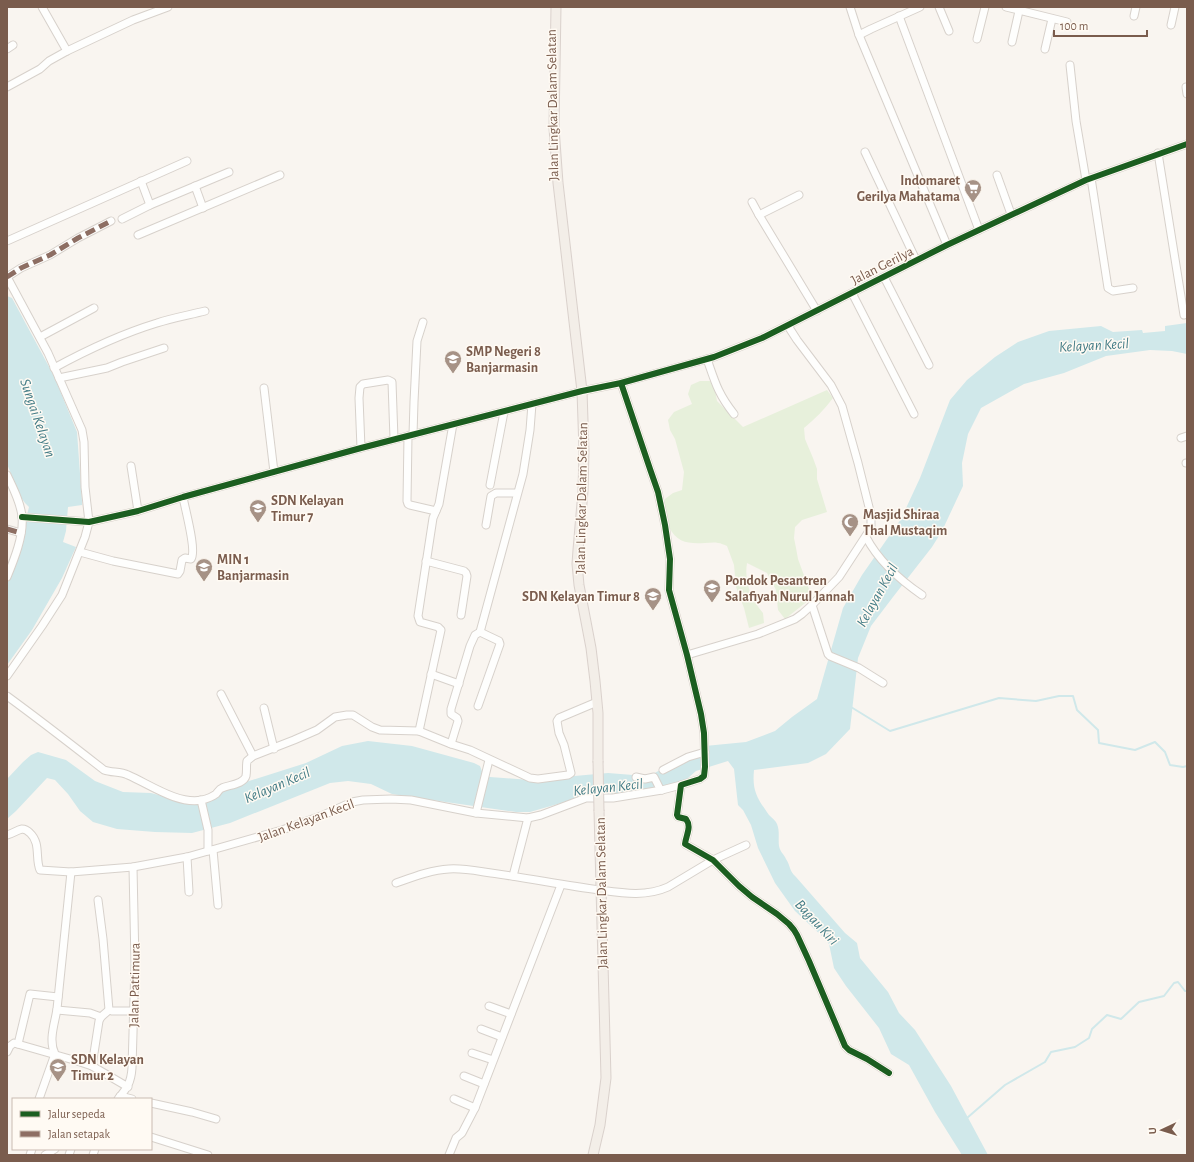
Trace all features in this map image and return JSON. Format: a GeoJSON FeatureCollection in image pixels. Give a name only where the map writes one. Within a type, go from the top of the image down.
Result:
{"type":"FeatureCollection","features":[{"type":"Feature","properties":{"kind":"main road","name":"Jalan Lingkar Dalam Selatan"},"geometry":{"type":"LineString","coordinates":[[551,7],[549,114],[553,190],[578,389],[582,391]]}},
{"type":"Feature","properties":{"kind":"main road","name":"Jalan Lingkar Dalam Selatan"},"geometry":{"type":"LineString","coordinates":[[556,7],[554,128],[558,183],[582,391],[584,451],[577,564],[579,585],[591,648],[597,702],[606,1078],[600,1125],[593,1155]]}},
{"type":"Feature","properties":{"kind":"street"},"geometry":{"type":"LineString","coordinates":[[42,7],[67,51]]}},
{"type":"Feature","properties":{"kind":"street"},"geometry":{"type":"LineString","coordinates":[[7,86],[40,69],[49,61],[67,51],[133,20],[168,7]]}},
{"type":"Feature","properties":{"kind":"street"},"geometry":{"type":"LineString","coordinates":[[850,7],[859,35],[948,245]]}},
{"type":"Feature","properties":{"kind":"street"},"geometry":{"type":"LineString","coordinates":[[859,35],[920,7]]}},
{"type":"Feature","properties":{"kind":"street"},"geometry":{"type":"LineString","coordinates":[[940,7],[949,31]]}},
{"type":"Feature","properties":{"kind":"street"},"geometry":{"type":"LineString","coordinates":[[977,39],[985,7]]}},
{"type":"Feature","properties":{"kind":"street"},"geometry":{"type":"LineString","coordinates":[[1006,7],[1068,22]]}},
{"type":"Feature","properties":{"kind":"street"},"geometry":{"type":"LineString","coordinates":[[1134,16],[1136,7]]}},
{"type":"Feature","properties":{"kind":"street"},"geometry":{"type":"LineString","coordinates":[[1171,25],[1175,7]]}},
{"type":"Feature","properties":{"kind":"street"},"geometry":{"type":"LineString","coordinates":[[1012,42],[1019,11]]}},
{"type":"Feature","properties":{"kind":"street"},"geometry":{"type":"LineString","coordinates":[[900,16],[979,230]]}},
{"type":"Feature","properties":{"kind":"street"},"geometry":{"type":"LineString","coordinates":[[1045,49],[1052,19]]}},
{"type":"Feature","properties":{"kind":"street"},"geometry":{"type":"LineString","coordinates":[[1070,65],[1076,121],[1108,288],[1113,291],[1133,288]]}},
{"type":"Feature","properties":{"kind":"street","name":"Jalan Gerilya"},"geometry":{"type":"LineString","coordinates":[[22,518],[86,522],[138,511],[183,497],[394,439],[582,391],[621,383],[707,359],[744,346],[788,326],[916,260],[1088,179],[1187,144]]}},
{"type":"Feature","properties":{"kind":"street"},"geometry":{"type":"LineString","coordinates":[[865,152],[916,260]]}},
{"type":"Feature","properties":{"kind":"street"},"geometry":{"type":"LineString","coordinates":[[1158,153],[1184,315]]}},
{"type":"Feature","properties":{"kind":"street"},"geometry":{"type":"LineString","coordinates":[[7,241],[187,161]]}},
{"type":"Feature","properties":{"kind":"street"},"geometry":{"type":"LineString","coordinates":[[122,219],[150,205],[229,172]]}},
{"type":"Feature","properties":{"kind":"street"},"geometry":{"type":"LineString","coordinates":[[138,235],[280,175]]}},
{"type":"Feature","properties":{"kind":"street"},"geometry":{"type":"LineString","coordinates":[[997,175],[1011,214]]}},
{"type":"Feature","properties":{"kind":"street"},"geometry":{"type":"LineString","coordinates":[[141,181],[150,205]]}},
{"type":"Feature","properties":{"kind":"street"},"geometry":{"type":"LineString","coordinates":[[195,186],[203,208]]}},
{"type":"Feature","properties":{"kind":"street"},"geometry":{"type":"LineString","coordinates":[[759,215],[799,195]]}},
{"type":"Feature","properties":{"kind":"street"},"geometry":{"type":"LineString","coordinates":[[752,202],[817,311]]}},
{"type":"Feature","properties":{"kind":"street"},"geometry":{"type":"LineString","coordinates":[[7,676],[62,595],[80,552],[86,522],[83,472],[84,436],[40,336],[7,277],[21,268],[110,221]]}},
{"type":"Feature","properties":{"kind":"street"},"geometry":{"type":"LineString","coordinates":[[884,277],[929,365]]}},
{"type":"Feature","properties":{"kind":"street"},"geometry":{"type":"LineString","coordinates":[[852,293],[914,414]]}},
{"type":"Feature","properties":{"kind":"street"},"geometry":{"type":"LineString","coordinates":[[40,336],[94,308]]}},
{"type":"Feature","properties":{"kind":"street"},"geometry":{"type":"LineString","coordinates":[[54,368],[87,351],[139,329],[158,322],[205,311]]}},
{"type":"Feature","properties":{"kind":"street"},"geometry":{"type":"LineString","coordinates":[[423,322],[417,341],[407,501],[410,505],[436,511]]}},
{"type":"Feature","properties":{"kind":"street"},"geometry":{"type":"LineString","coordinates":[[687,655],[758,634],[795,619],[812,605],[843,573],[871,528],[871,515],[842,406],[831,385],[788,326]]}},
{"type":"Feature","properties":{"kind":"street"},"geometry":{"type":"LineString","coordinates":[[59,378],[107,368],[164,348]]}},
{"type":"Feature","properties":{"kind":"street"},"geometry":{"type":"LineString","coordinates":[[707,359],[715,385],[734,414]]}},
{"type":"Feature","properties":{"kind":"street"},"geometry":{"type":"LineString","coordinates":[[361,448],[359,398],[360,387],[363,384],[388,380],[392,382],[394,439]]}},
{"type":"Feature","properties":{"kind":"street"},"geometry":{"type":"LineString","coordinates":[[621,383],[658,492],[670,559],[669,590],[687,655],[704,733],[705,753],[688,757],[663,770]]}},
{"type":"Feature","properties":{"kind":"street"},"geometry":{"type":"LineString","coordinates":[[264,388],[274,472]]}},
{"type":"Feature","properties":{"kind":"street"},"geometry":{"type":"LineString","coordinates":[[451,744],[458,720],[451,714],[451,709],[475,635],[480,632],[523,474],[530,430],[532,404]]}},
{"type":"Feature","properties":{"kind":"street"},"geometry":{"type":"LineString","coordinates":[[490,485],[504,412]]}},
{"type":"Feature","properties":{"kind":"street"},"geometry":{"type":"LineString","coordinates":[[419,731],[441,630],[438,626],[420,622],[418,620],[433,518],[439,504],[453,424]]}},
{"type":"Feature","properties":{"kind":"street"},"geometry":{"type":"LineString","coordinates":[[131,466],[138,511]]}},
{"type":"Feature","properties":{"kind":"street"},"geometry":{"type":"LineString","coordinates":[[7,577],[16,553],[21,533],[22,518],[20,506],[9,477]]}},
{"type":"Feature","properties":{"kind":"street"},"geometry":{"type":"LineString","coordinates":[[486,525],[491,496],[496,493],[517,493]]}},
{"type":"Feature","properties":{"kind":"street"},"geometry":{"type":"LineString","coordinates":[[80,552],[113,561],[178,574],[182,560],[185,558],[191,559],[193,556],[192,542],[183,497]]}},
{"type":"Feature","properties":{"kind":"street"},"geometry":{"type":"LineString","coordinates":[[7,529],[21,533]]}},
{"type":"Feature","properties":{"kind":"street"},"geometry":{"type":"LineString","coordinates":[[866,537],[871,547],[902,580],[922,595]]}},
{"type":"Feature","properties":{"kind":"street"},"geometry":{"type":"LineString","coordinates":[[426,560],[464,571],[466,573],[467,576],[461,615]]}},
{"type":"Feature","properties":{"kind":"street"},"geometry":{"type":"LineString","coordinates":[[812,605],[826,651],[830,656],[859,668],[883,683]]}},
{"type":"Feature","properties":{"kind":"street"},"geometry":{"type":"LineString","coordinates":[[478,706],[500,644],[499,640],[480,632]]}},
{"type":"Feature","properties":{"kind":"street"},"geometry":{"type":"LineString","coordinates":[[432,674],[459,684]]}},
{"type":"Feature","properties":{"kind":"street"},"geometry":{"type":"LineString","coordinates":[[221,694],[253,756]]}},
{"type":"Feature","properties":{"kind":"street"},"geometry":{"type":"LineString","coordinates":[[7,696],[104,770],[108,772],[126,774],[164,793],[190,800],[202,800],[216,794],[219,789],[244,780],[246,776],[247,761],[253,756],[317,730],[335,717],[347,714],[353,715],[372,727],[380,730],[419,731],[470,750],[532,779],[570,775],[571,773],[557,721],[559,718],[597,702]]}},
{"type":"Feature","properties":{"kind":"street"},"geometry":{"type":"LineString","coordinates":[[264,708],[274,748]]}},
{"type":"Feature","properties":{"kind":"street","name":"Jalan Kelayan Kecil"},"geometry":{"type":"LineString","coordinates":[[7,835],[22,830],[27,830],[34,837],[38,866],[40,870],[71,872],[133,867],[187,858],[282,830],[321,816],[352,802],[363,800],[411,800],[528,818],[541,815],[586,798],[613,798],[661,790],[702,778],[704,776],[705,753]]}},
{"type":"Feature","properties":{"kind":"street"},"geometry":{"type":"LineString","coordinates":[[476,811],[489,760]]}},
{"type":"Feature","properties":{"kind":"street"},"geometry":{"type":"LineString","coordinates":[[636,777],[645,779],[654,777],[661,790]]}},
{"type":"Feature","properties":{"kind":"street"},"geometry":{"type":"LineString","coordinates":[[681,785],[677,815],[678,817],[686,819],[689,823],[685,844],[713,860],[744,890],[789,924],[797,935],[847,1048],[889,1073]]}},
{"type":"Feature","properties":{"kind":"street"},"geometry":{"type":"LineString","coordinates":[[202,800],[208,830],[218,905]]}},
{"type":"Feature","properties":{"kind":"street"},"geometry":{"type":"LineString","coordinates":[[513,876],[528,818]]}},
{"type":"Feature","properties":{"kind":"street"},"geometry":{"type":"LineString","coordinates":[[396,883],[428,872],[450,869],[513,876],[561,885],[627,894],[642,894],[662,890],[713,860],[746,845]]}},
{"type":"Feature","properties":{"kind":"street"},"geometry":{"type":"LineString","coordinates":[[187,858],[189,892]]}},
{"type":"Feature","properties":{"kind":"street","name":"Jalan Pattimura"},"geometry":{"type":"LineString","coordinates":[[119,1098],[128,1087],[132,1072],[135,930],[133,867]]}},
{"type":"Feature","properties":{"kind":"street"},"geometry":{"type":"LineString","coordinates":[[39,1098],[55,1054],[52,1047],[52,1035],[57,1010],[71,872]]}},
{"type":"Feature","properties":{"kind":"street"},"geometry":{"type":"LineString","coordinates":[[449,1155],[456,1138],[462,1133],[475,1108],[561,885]]}},
{"type":"Feature","properties":{"kind":"street"},"geometry":{"type":"LineString","coordinates":[[98,900],[109,1010]]}},
{"type":"Feature","properties":{"kind":"street"},"geometry":{"type":"LineString","coordinates":[[18,1044],[30,994],[58,997]]}},
{"type":"Feature","properties":{"kind":"street"},"geometry":{"type":"LineString","coordinates":[[489,1006],[511,1014]]}},
{"type":"Feature","properties":{"kind":"street"},"geometry":{"type":"LineString","coordinates":[[57,1010],[90,1013],[101,1017]]}},
{"type":"Feature","properties":{"kind":"street"},"geometry":{"type":"LineString","coordinates":[[109,1010],[134,1011]]}},
{"type":"Feature","properties":{"kind":"street"},"geometry":{"type":"LineString","coordinates":[[92,1066],[98,1025],[101,1017],[109,1010]]}},
{"type":"Feature","properties":{"kind":"street"},"geometry":{"type":"LineString","coordinates":[[481,1029],[502,1037]]}},
{"type":"Feature","properties":{"kind":"street"},"geometry":{"type":"LineString","coordinates":[[7,1052],[12,1044],[18,1044],[68,1057],[92,1066],[128,1087]]}},
{"type":"Feature","properties":{"kind":"street"},"geometry":{"type":"LineString","coordinates":[[472,1053],[494,1060]]}},
{"type":"Feature","properties":{"kind":"street"},"geometry":{"type":"LineString","coordinates":[[464,1076],[484,1084]]}},
{"type":"Feature","properties":{"kind":"street"},"geometry":{"type":"LineString","coordinates":[[454,1099],[475,1108]]}},
{"type":"Feature","properties":{"kind":"street"},"geometry":{"type":"LineString","coordinates":[[152,1103],[216,1119]]}},
{"type":"Feature","properties":{"kind":"street"},"geometry":{"type":"LineString","coordinates":[[152,1137],[208,1155]]}},
{"type":"Feature","properties":{"kind":"green space"},"geometry":{"type":"Polygon","coordinates":[[[700,381],[710,381],[715,390],[717,401],[743,427],[827,390],[833,398],[820,414],[804,428],[805,439],[817,469],[817,479],[827,512],[802,520],[795,527],[794,538],[798,559],[809,589],[809,600],[785,619],[778,610],[776,590],[767,573],[747,563],[746,570],[749,590],[763,613],[764,623],[749,628],[744,608],[736,587],[734,565],[727,546],[720,543],[689,543],[676,536],[669,527],[665,513],[665,499],[673,493],[682,490],[684,472],[668,420],[674,412],[692,404],[688,394],[691,385],[700,381]]]}},
{"type":"Feature","properties":{"kind":"water","name":"Sungai Kelayan"},"geometry":{"type":"Polygon","coordinates":[[[7,296],[12,298],[54,376],[77,432],[82,505],[68,507],[66,531],[63,542],[76,547],[62,578],[32,630],[7,665],[7,584],[14,567],[29,507],[20,496],[7,464],[7,296]]]}},
{"type":"Feature","properties":{"kind":"water"},"geometry":{"type":"Polygon","coordinates":[[[1187,323],[1187,354],[1172,351],[1150,350],[1106,356],[1064,373],[1024,384],[981,408],[968,434],[962,463],[963,486],[942,531],[932,547],[871,626],[858,658],[850,729],[826,754],[808,763],[754,770],[756,794],[761,804],[776,823],[780,848],[792,873],[845,933],[857,943],[860,958],[888,992],[899,1013],[915,1030],[951,1086],[988,1155],[962,1155],[935,1112],[909,1065],[891,1054],[879,1028],[834,968],[829,944],[795,911],[775,883],[758,848],[751,825],[743,810],[738,805],[734,769],[728,761],[696,771],[678,784],[634,792],[589,795],[530,812],[516,812],[392,794],[371,784],[348,781],[330,783],[230,823],[192,833],[117,829],[93,822],[80,811],[68,794],[55,780],[47,778],[7,819],[7,779],[31,755],[38,752],[66,760],[95,781],[123,792],[151,793],[185,802],[200,803],[224,789],[306,763],[342,746],[368,741],[412,746],[474,763],[480,766],[483,774],[490,777],[530,780],[608,773],[643,777],[651,775],[684,757],[700,753],[705,746],[746,742],[775,731],[817,699],[843,608],[862,575],[901,519],[920,478],[950,400],[967,380],[995,357],[1018,342],[1049,331],[1101,326],[1113,332],[1142,330],[1143,333],[1165,331],[1165,326],[1187,323]]]}},
{"type":"Feature","properties":{"kind":"waterway"},"geometry":{"type":"LineString","coordinates":[[851,707],[890,731],[999,698],[1036,701],[1059,696],[1073,696],[1077,710],[1098,730],[1099,743],[1135,750],[1155,742],[1165,752],[1170,765],[1183,767],[1187,766]]}},
{"type":"Feature","properties":{"kind":"waterway"},"geometry":{"type":"LineString","coordinates":[[967,1118],[1005,1085],[1045,1062],[1051,1052],[1075,1047],[1089,1038],[1092,1029],[1107,1015],[1121,1019],[1139,1002],[1164,996],[1174,983],[1178,982],[1185,991],[1187,991]]}},
{"type":"Feature","properties":{"kind":"marked path"},"geometry":{"type":"LineString","coordinates":[[7,277],[21,268],[50,255],[78,238],[111,221]]}},
{"type":"Feature","properties":{"kind":"marked path"},"geometry":{"type":"LineString","coordinates":[[7,529],[21,533]]}},
{"type":"Feature","properties":{"kind":"cycle path"},"geometry":{"type":"LineString","coordinates":[[22,517],[89,522],[138,511],[183,497],[361,448],[582,391],[621,383],[714,357],[762,338],[947,245],[1086,180],[1187,144]]}},
{"type":"Feature","properties":{"kind":"cycle path"},"geometry":{"type":"LineString","coordinates":[[621,383],[658,492],[670,559],[669,590],[687,655],[704,733],[704,776],[700,779],[681,785],[677,815],[678,817],[686,819],[689,825],[685,844],[713,860],[752,897],[789,924],[797,935],[809,961],[845,1046],[849,1050],[889,1073]]}},
{"type":"Feature","properties":{"kind":"place","name":"Indomaret Gerilya Mahatama"},"geometry":{"type":"Point","coordinates":[973,203]}},
{"type":"Feature","properties":{"kind":"place","name":"SMP Negeri 8 Banjarmasin"},"geometry":{"type":"Point","coordinates":[453,374]}},
{"type":"Feature","properties":{"kind":"place","name":"SDN Kelayan Timur 7"},"geometry":{"type":"Point","coordinates":[258,523]}},
{"type":"Feature","properties":{"kind":"place","name":"Masjid Shiraa Thal Mustaqim"},"geometry":{"type":"Point","coordinates":[850,537]}},
{"type":"Feature","properties":{"kind":"place","name":"MIN 1 Banjarmasin"},"geometry":{"type":"Point","coordinates":[204,582]}},
{"type":"Feature","properties":{"kind":"place","name":"Pondok Pesantren Salafiyah Nurul Jannah"},"geometry":{"type":"Point","coordinates":[712,603]}},
{"type":"Feature","properties":{"kind":"place","name":"SDN Kelayan Timur 8"},"geometry":{"type":"Point","coordinates":[653,611]}},
{"type":"Feature","properties":{"kind":"place","name":"SDN Kelayan Timur 2"},"geometry":{"type":"Point","coordinates":[58,1082]}},
{"type":"Feature","properties":{"kind":"water label","name":"Kelayan Kecil"},"geometry":{"type":"Point","coordinates":[1094,345]}},
{"type":"Feature","properties":{"kind":"water label","name":"Kelayan Kecil"},"geometry":{"type":"Point","coordinates":[877,595]}},
{"type":"Feature","properties":{"kind":"water label","name":"Kelayan Kecil"},"geometry":{"type":"Point","coordinates":[277,785]}},
{"type":"Feature","properties":{"kind":"water label","name":"Kelayan Kecil"},"geometry":{"type":"Point","coordinates":[608,787]}},
{"type":"Feature","properties":{"kind":"water label","name":"Bagau Kiri"},"geometry":{"type":"Point","coordinates":[817,922]}}]}
